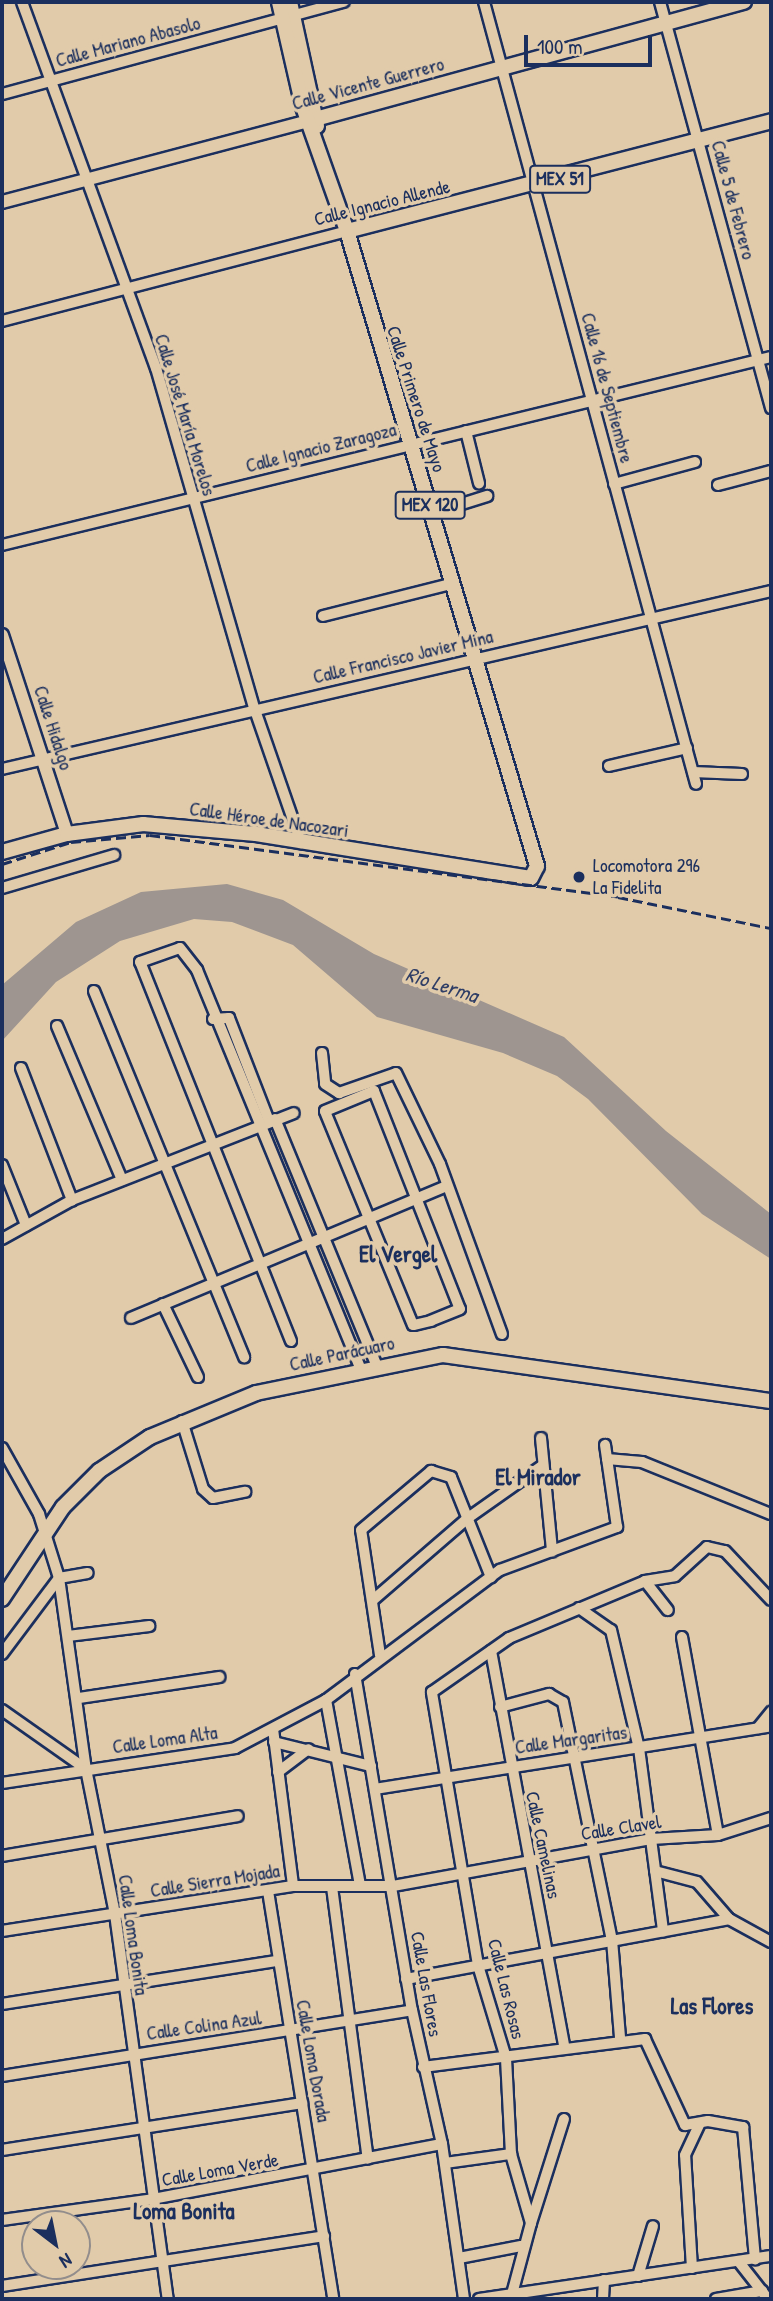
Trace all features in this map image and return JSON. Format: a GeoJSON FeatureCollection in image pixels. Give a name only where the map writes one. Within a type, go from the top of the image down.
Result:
{"type":"FeatureCollection","features":[{"type":"Feature","properties":{"kind":"main road","name":"Calle Primero de Mayo"},"geometry":{"type":"LineString","coordinates":[[279,2],[289,12],[314,123],[433,513],[471,660],[537,866],[531,878]]}},
{"type":"Feature","properties":{"kind":"main road","name":"Calle Vicente Guerrero"},"geometry":{"type":"LineString","coordinates":[[314,123],[744,2]]}},
{"type":"Feature","properties":{"kind":"main road","name":"Calle Ignacio Allende"},"geometry":{"type":"LineString","coordinates":[[347,231],[535,186],[771,121]]}},
{"type":"Feature","properties":{"kind":"main road","name":"Calle Héroe de Nacozari"},"geometry":{"type":"LineString","coordinates":[[2,852],[66,834],[143,824],[301,843],[531,878]]}},
{"type":"Feature","properties":{"kind":"main road","name":"Calle Parácuaro"},"geometry":{"type":"LineString","coordinates":[[2,1599],[47,1536],[63,1507],[99,1471],[182,1421],[256,1393],[376,1364],[443,1355],[499,1360],[771,1401]]}},
{"type":"Feature","properties":{"kind":"street","name":"Calle José María Morelos"},"geometry":{"type":"LineString","coordinates":[[22,2],[48,82],[156,368],[191,498],[255,710],[301,843]]}},
{"type":"Feature","properties":{"kind":"street","name":"Calle Mariano Abasolo"},"geometry":{"type":"LineString","coordinates":[[2,94],[289,12],[344,2]]}},
{"type":"Feature","properties":{"kind":"street","name":"Calle 16 de Septiembre"},"geometry":{"type":"LineString","coordinates":[[484,2],[696,784]]}},
{"type":"Feature","properties":{"kind":"street","name":"Calle 5 de Febrero"},"geometry":{"type":"LineString","coordinates":[[660,2],[771,408]]}},
{"type":"Feature","properties":{"kind":"street","name":"Calle Vicente Guerrero"},"geometry":{"type":"LineString","coordinates":[[2,202],[86,178],[314,123]]}},
{"type":"Feature","properties":{"kind":"street","name":"Calle Ignacio Allende"},"geometry":{"type":"LineString","coordinates":[[2,321],[347,231]]}},
{"type":"Feature","properties":{"kind":"street","name":"Calle Ignacio Zaragoza"},"geometry":{"type":"LineString","coordinates":[[2,545],[771,356]]}},
{"type":"Feature","properties":{"kind":"street"},"geometry":{"type":"LineString","coordinates":[[466,431],[479,483]]}},
{"type":"Feature","properties":{"kind":"street"},"geometry":{"type":"LineString","coordinates":[[614,484],[695,462]]}},
{"type":"Feature","properties":{"kind":"street"},"geometry":{"type":"LineString","coordinates":[[718,485],[771,471]]}},
{"type":"Feature","properties":{"kind":"street"},"geometry":{"type":"LineString","coordinates":[[433,513],[487,496]]}},
{"type":"Feature","properties":{"kind":"street"},"geometry":{"type":"LineString","coordinates":[[324,616],[450,584]]}},
{"type":"Feature","properties":{"kind":"street","name":"Calle Francisco Javier Mina"},"geometry":{"type":"LineString","coordinates":[[2,769],[771,591]]}},
{"type":"Feature","properties":{"kind":"street","name":"Calle Hidalgo"},"geometry":{"type":"LineString","coordinates":[[2,635],[66,834]]}},
{"type":"Feature","properties":{"kind":"street"},"geometry":{"type":"LineString","coordinates":[[609,766],[687,747]]}},
{"type":"Feature","properties":{"kind":"street"},"geometry":{"type":"LineString","coordinates":[[693,772],[742,774]]}},
{"type":"Feature","properties":{"kind":"street"},"geometry":{"type":"LineString","coordinates":[[2,888],[114,855]]}},
{"type":"Feature","properties":{"kind":"street"},"geometry":{"type":"LineString","coordinates":[[291,1340],[259,1266],[140,962],[187,950],[213,1019],[268,1122],[323,1240],[376,1364]]}},
{"type":"Feature","properties":{"kind":"street"},"geometry":{"type":"LineString","coordinates":[[94,991],[212,1285],[244,1357]]}},
{"type":"Feature","properties":{"kind":"street"},"geometry":{"type":"LineString","coordinates":[[213,1019],[229,1018],[268,1122],[308,1246],[360,1368]]}},
{"type":"Feature","properties":{"kind":"street"},"geometry":{"type":"LineString","coordinates":[[57,1026],[122,1180]]}},
{"type":"Feature","properties":{"kind":"street"},"geometry":{"type":"LineString","coordinates":[[322,1053],[325,1084],[339,1093],[396,1073],[447,1186],[502,1334]]}},
{"type":"Feature","properties":{"kind":"street"},"geometry":{"type":"LineString","coordinates":[[21,1068],[72,1200]]}},
{"type":"Feature","properties":{"kind":"street"},"geometry":{"type":"LineString","coordinates":[[374,1091],[419,1200],[460,1309],[413,1325],[325,1111],[374,1091]]}},
{"type":"Feature","properties":{"kind":"street"},"geometry":{"type":"LineString","coordinates":[[2,1239],[72,1200],[294,1112]]}},
{"type":"Feature","properties":{"kind":"street"},"geometry":{"type":"LineString","coordinates":[[2,1165],[26,1225]]}},
{"type":"Feature","properties":{"kind":"street"},"geometry":{"type":"LineString","coordinates":[[131,1318],[419,1200],[447,1186]]}},
{"type":"Feature","properties":{"kind":"street"},"geometry":{"type":"LineString","coordinates":[[163,1304],[198,1377]]}},
{"type":"Feature","properties":{"kind":"street"},"geometry":{"type":"LineString","coordinates":[[182,1421],[203,1489],[213,1498],[245,1492]]}},
{"type":"Feature","properties":{"kind":"street"},"geometry":{"type":"LineString","coordinates":[[541,1438],[552,1551]]}},
{"type":"Feature","properties":{"kind":"street"},"geometry":{"type":"LineString","coordinates":[[355,1674],[491,1577],[617,1527],[605,1445]]}},
{"type":"Feature","properties":{"kind":"street","name":"Calle Loma Bonita"},"geometry":{"type":"LineString","coordinates":[[2,1448],[47,1536],[59,1578],[79,1698],[86,1769],[115,1914],[121,1986],[147,2128],[153,2199],[168,2299]]}},
{"type":"Feature","properties":{"kind":"street"},"geometry":{"type":"LineString","coordinates":[[607,1459],[642,1462],[771,1514]]}},
{"type":"Feature","properties":{"kind":"street"},"geometry":{"type":"LineString","coordinates":[[373,1600],[468,1518],[543,1465]]}},
{"type":"Feature","properties":{"kind":"street"},"geometry":{"type":"LineString","coordinates":[[380,1655],[361,1530],[431,1471],[451,1477],[491,1577]]}},
{"type":"Feature","properties":{"kind":"street"},"geometry":{"type":"LineString","coordinates":[[491,1651],[579,1608],[645,1581],[675,1576],[707,1547],[725,1550],[771,1600]]}},
{"type":"Feature","properties":{"kind":"street"},"geometry":{"type":"LineString","coordinates":[[2,1654],[59,1578],[88,1573]]}},
{"type":"Feature","properties":{"kind":"street"},"geometry":{"type":"LineString","coordinates":[[645,1581],[668,1610]]}},
{"type":"Feature","properties":{"kind":"street"},"geometry":{"type":"LineString","coordinates":[[579,1608],[611,1630],[639,1748],[663,1931]]}},
{"type":"Feature","properties":{"kind":"street"},"geometry":{"type":"LineString","coordinates":[[68,1636],[149,1626]]}},
{"type":"Feature","properties":{"kind":"street"},"geometry":{"type":"LineString","coordinates":[[682,1637],[718,1835]]}},
{"type":"Feature","properties":{"kind":"street","name":"Calle Las Rosas"},"geometry":{"type":"LineString","coordinates":[[491,1651],[432,1692],[451,1776],[478,1965],[506,2058],[511,2154],[531,2223]]}},
{"type":"Feature","properties":{"kind":"street","name":"Calle Camelinas"},"geometry":{"type":"LineString","coordinates":[[491,1651],[509,1767],[564,2045]]}},
{"type":"Feature","properties":{"kind":"street","name":"Calle Loma Alta"},"geometry":{"type":"LineString","coordinates":[[2,1783],[235,1748],[326,1700],[355,1674]]}},
{"type":"Feature","properties":{"kind":"street","name":"Calle Las Flores"},"geometry":{"type":"LineString","coordinates":[[355,1674],[393,1886],[406,1979],[423,2067],[442,2144],[464,2299]]}},
{"type":"Feature","properties":{"kind":"street"},"geometry":{"type":"LineString","coordinates":[[79,1698],[219,1677]]}},
{"type":"Feature","properties":{"kind":"street"},"geometry":{"type":"LineString","coordinates":[[500,1707],[549,1694],[563,1702],[591,1850],[612,1940],[620,2038]]}},
{"type":"Feature","properties":{"kind":"street"},"geometry":{"type":"LineString","coordinates":[[326,1700],[360,1886]]}},
{"type":"Feature","properties":{"kind":"street"},"geometry":{"type":"LineString","coordinates":[[2,1710],[86,1769]]}},
{"type":"Feature","properties":{"kind":"street"},"geometry":{"type":"LineString","coordinates":[[758,1728],[771,1712]]}},
{"type":"Feature","properties":{"kind":"street","name":"Calle Margaritas"},"geometry":{"type":"LineString","coordinates":[[375,1789],[574,1755],[639,1748],[771,1726]]}},
{"type":"Feature","properties":{"kind":"street"},"geometry":{"type":"LineString","coordinates":[[273,1729],[293,1886]]}},
{"type":"Feature","properties":{"kind":"street"},"geometry":{"type":"LineString","coordinates":[[274,1742],[371,1766]]}},
{"type":"Feature","properties":{"kind":"street"},"geometry":{"type":"LineString","coordinates":[[278,1772],[308,1749]]}},
{"type":"Feature","properties":{"kind":"street"},"geometry":{"type":"LineString","coordinates":[[2,1856],[238,1816]]}},
{"type":"Feature","properties":{"kind":"street","name":"Calle Clavel"},"geometry":{"type":"LineString","coordinates":[[393,1886],[651,1839],[718,1835],[771,1818]]}},
{"type":"Feature","properties":{"kind":"street"},"geometry":{"type":"LineString","coordinates":[[655,1871],[697,1882],[729,1919],[771,1942]]}},
{"type":"Feature","properties":{"kind":"street","name":"Calle Sierra Mojada"},"geometry":{"type":"LineString","coordinates":[[2,1931],[293,1886],[393,1886]]}},
{"type":"Feature","properties":{"kind":"street"},"geometry":{"type":"LineString","coordinates":[[332,1886],[352,2021],[368,2159]]}},
{"type":"Feature","properties":{"kind":"street","name":"Calle Loma Dorada"},"geometry":{"type":"LineString","coordinates":[[268,1891],[314,2170],[330,2299]]}},
{"type":"Feature","properties":{"kind":"street"},"geometry":{"type":"LineString","coordinates":[[406,1979],[729,1919]]}},
{"type":"Feature","properties":{"kind":"street"},"geometry":{"type":"LineString","coordinates":[[2,2004],[278,1961]]}},
{"type":"Feature","properties":{"kind":"street","name":"Calle Colina Azul"},"geometry":{"type":"LineString","coordinates":[[2,2076],[412,2010]]}},
{"type":"Feature","properties":{"kind":"street"},"geometry":{"type":"LineString","coordinates":[[423,2067],[506,2058],[564,2045],[620,2038],[645,2039],[685,2125],[700,2123],[743,2127],[755,2259]]}},
{"type":"Feature","properties":{"kind":"street"},"geometry":{"type":"LineString","coordinates":[[2,2150],[302,2103]]}},
{"type":"Feature","properties":{"kind":"street"},"geometry":{"type":"LineString","coordinates":[[512,2294],[521,2246],[564,2119]]}},
{"type":"Feature","properties":{"kind":"street"},"geometry":{"type":"LineString","coordinates":[[692,2269],[685,2155],[700,2123]]}},
{"type":"Feature","properties":{"kind":"street","name":"Calle Loma Verde"},"geometry":{"type":"LineString","coordinates":[[2,2220],[153,2199],[442,2144]]}},
{"type":"Feature","properties":{"kind":"street"},"geometry":{"type":"LineString","coordinates":[[445,2163],[511,2154]]}},
{"type":"Feature","properties":{"kind":"street"},"geometry":{"type":"LineString","coordinates":[[638,2276],[653,2226]]}},
{"type":"Feature","properties":{"kind":"street"},"geometry":{"type":"LineString","coordinates":[[2,2286],[324,2236]]}},
{"type":"Feature","properties":{"kind":"street"},"geometry":{"type":"LineString","coordinates":[[459,2258],[521,2246]]}},
{"type":"Feature","properties":{"kind":"street"},"geometry":{"type":"LineString","coordinates":[[479,2299],[771,2256]]}},
{"type":"Feature","properties":{"kind":"street"},"geometry":{"type":"LineString","coordinates":[[738,2262],[765,2295]]}},
{"type":"Feature","properties":{"kind":"street"},"geometry":{"type":"LineString","coordinates":[[603,2299],[604,2280]]}},
{"type":"Feature","properties":{"kind":"street"},"geometry":{"type":"LineString","coordinates":[[716,2299],[765,2295]]}},
{"type":"Feature","properties":{"kind":"water","name":"Río Lerma"},"geometry":{"type":"Polygon","coordinates":[[[227,884],[283,900],[374,954],[564,1037],[666,1131],[771,1214],[771,1259],[702,1214],[588,1099],[557,1076],[503,1053],[377,1017],[293,945],[232,922],[194,919],[120,941],[56,982],[2,1041],[2,985],[76,922],[141,892],[227,884]]]}},
{"type":"Feature","properties":{"kind":"railway"},"geometry":{"type":"LineString","coordinates":[[2,864],[71,842],[150,835],[618,897],[771,928]]}},
{"type":"Feature","properties":{"kind":"place","name":"Locomotora 296 La Fidelita"},"geometry":{"type":"Point","coordinates":[579,877]}},
{"type":"Feature","properties":{"kind":"district","name":"El Vergel"},"geometry":{"type":"Point","coordinates":[398,1254]}},
{"type":"Feature","properties":{"kind":"district","name":"El Mirador"},"geometry":{"type":"Point","coordinates":[538,1477]}},
{"type":"Feature","properties":{"kind":"district","name":"Las Flores"},"geometry":{"type":"Point","coordinates":[712,2006]}},
{"type":"Feature","properties":{"kind":"district","name":"Loma Bonita"},"geometry":{"type":"Point","coordinates":[184,2211]}}]}
